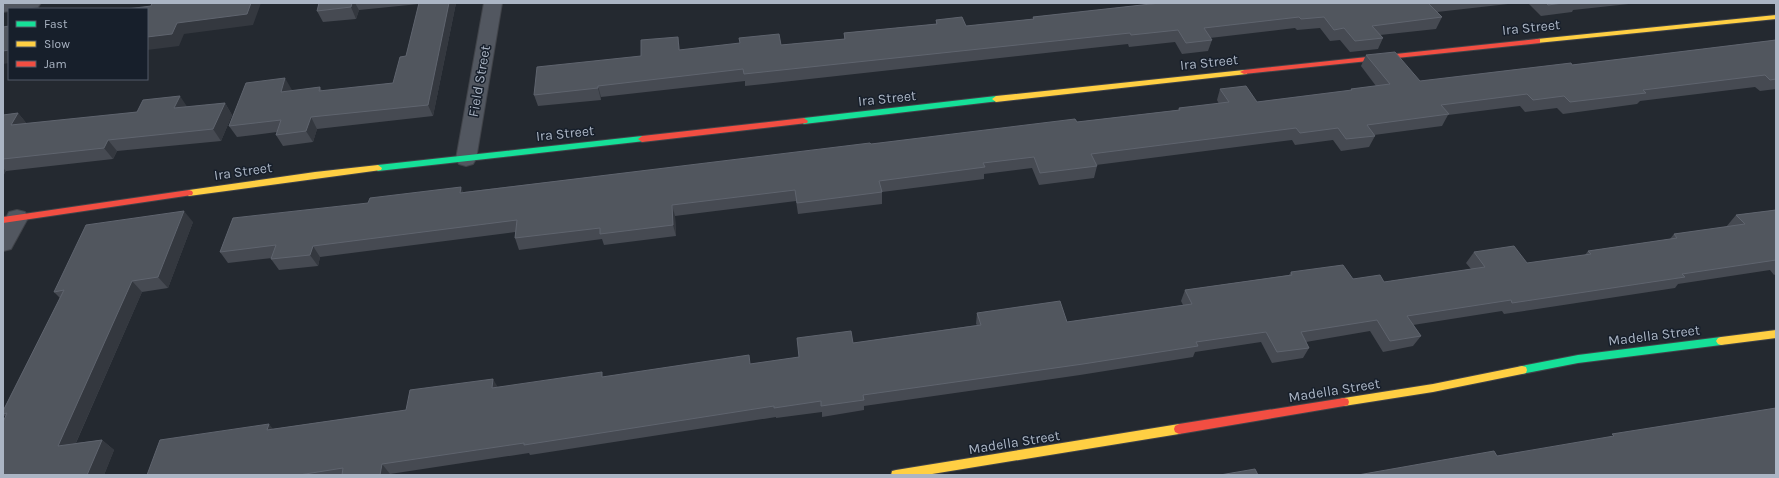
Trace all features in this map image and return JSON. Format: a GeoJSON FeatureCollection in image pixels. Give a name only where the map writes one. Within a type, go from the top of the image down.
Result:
{"type":"FeatureCollection","features":[{"type":"Feature","properties":{"kind":"street"},"geometry":{"type":"LineString","coordinates":[[3,7],[32,3]]}},
{"type":"Feature","properties":{"kind":"street","name":"Field Street"},"geometry":{"type":"LineString","coordinates":[[466,158],[493,3]]}},
{"type":"Feature","properties":{"kind":"street","name":"Ira Street"},"geometry":{"type":"LineString","coordinates":[[10,219],[315,175],[1404,54],[1776,17]]}},
{"type":"Feature","properties":{"kind":"street"},"geometry":{"type":"LineString","coordinates":[[3,243],[10,219]]}},
{"type":"Feature","properties":{"kind":"street","name":"Madella Street"},"geometry":{"type":"LineString","coordinates":[[896,475],[1433,388],[1578,359],[1776,334]]}},
{"type":"Feature","properties":{"kind":"building"},"geometry":{"type":"Polygon","coordinates":[[[152,3],[251,3],[247,14],[177,23],[172,34],[148,37],[148,8],[135,8],[151,6],[152,3]]]}},
{"type":"Feature","properties":{"kind":"building"},"geometry":{"type":"Polygon","coordinates":[[[319,3],[352,3],[351,7],[317,11],[319,3]]]}},
{"type":"Feature","properties":{"kind":"building"},"geometry":{"type":"Polygon","coordinates":[[[419,3],[449,3],[428,105],[311,117],[306,131],[276,135],[281,120],[229,126],[246,83],[285,78],[281,92],[320,87],[319,91],[393,83],[400,57],[406,56],[419,3]]]}},
{"type":"Feature","properties":{"kind":"building"},"geometry":{"type":"Polygon","coordinates":[[[1160,3],[1428,3],[1442,17],[1372,26],[1383,38],[1355,41],[1344,28],[1334,30],[1324,17],[1301,19],[1299,17],[1204,28],[1212,40],[1186,43],[1178,30],[1131,35],[1130,33],[744,74],[743,69],[534,95],[537,67],[641,56],[641,40],[678,37],[679,50],[740,43],[739,38],[779,34],[781,45],[845,39],[844,33],[937,24],[936,20],[962,17],[966,26],[1160,3]]]}},
{"type":"Feature","properties":{"kind":"building"},"geometry":{"type":"Polygon","coordinates":[[[1546,3],[1563,3],[1548,5],[1546,3]]]}},
{"type":"Feature","properties":{"kind":"building"},"geometry":{"type":"Polygon","coordinates":[[[8,26],[8,50],[3,51],[3,27],[8,26]]]}},
{"type":"Feature","properties":{"kind":"building"},"geometry":{"type":"Polygon","coordinates":[[[1776,40],[1776,79],[1770,80],[1765,75],[1643,90],[1646,93],[1570,102],[1564,96],[1533,100],[1527,94],[1441,105],[1449,114],[1367,125],[1375,136],[1346,139],[1338,128],[1300,133],[1296,128],[1091,154],[1097,166],[1040,173],[1034,157],[983,163],[985,167],[879,181],[882,192],[797,203],[795,190],[672,205],[673,225],[600,234],[600,228],[515,238],[517,220],[313,246],[310,255],[271,259],[276,245],[220,252],[233,218],[368,203],[370,198],[461,187],[460,193],[1075,119],[1077,122],[1180,110],[1179,108],[1229,102],[1220,89],[1246,86],[1257,102],[1390,84],[1366,55],[1395,52],[1420,81],[1571,63],[1572,65],[1776,40]]]}},
{"type":"Feature","properties":{"kind":"building"},"geometry":{"type":"Polygon","coordinates":[[[180,96],[174,108],[225,103],[213,129],[108,140],[104,148],[3,159],[3,115],[18,113],[11,125],[137,112],[143,100],[180,96]]]}},
{"type":"Feature","properties":{"kind":"building"},"geometry":{"type":"Polygon","coordinates":[[[1776,210],[1776,260],[1682,274],[1685,277],[1512,303],[1511,300],[1407,316],[1421,336],[1390,341],[1377,320],[1301,332],[1309,348],[1277,352],[1266,332],[1196,342],[1198,346],[1083,364],[863,395],[864,400],[821,406],[821,401],[774,408],[774,406],[524,445],[524,443],[382,464],[380,475],[342,475],[343,468],[299,475],[147,475],[160,440],[269,424],[267,430],[406,410],[410,390],[493,379],[492,388],[602,372],[602,377],[749,355],[750,364],[799,357],[797,338],[851,331],[853,343],[981,325],[977,313],[1060,301],[1067,322],[1192,304],[1185,290],[1292,275],[1291,272],[1343,265],[1353,279],[1380,275],[1384,282],[1485,267],[1474,252],[1514,246],[1527,263],[1591,254],[1588,251],[1677,238],[1674,234],[1745,224],[1736,215],[1776,210]]]}},
{"type":"Feature","properties":{"kind":"building"},"geometry":{"type":"Polygon","coordinates":[[[184,211],[158,277],[132,281],[58,446],[102,440],[87,475],[3,475],[3,422],[7,413],[3,414],[3,411],[64,290],[54,292],[86,225],[184,211]]]}},
{"type":"Feature","properties":{"kind":"building"},"geometry":{"type":"Polygon","coordinates":[[[1776,408],[1776,475],[1358,475],[1494,451],[1497,456],[1614,436],[1612,434],[1776,408]]]}},
{"type":"Feature","properties":{"kind":"building"},"geometry":{"type":"Polygon","coordinates":[[[1255,469],[1258,475],[1220,475],[1255,469]]]}},
{"type":"Feature","properties":{"kind":"traffic: fast"},"geometry":{"type":"LineString","coordinates":[[804,121],[996,99]]}},
{"type":"Feature","properties":{"kind":"traffic: fast"},"geometry":{"type":"LineString","coordinates":[[378,168],[642,139]]}},
{"type":"Feature","properties":{"kind":"traffic: fast"},"geometry":{"type":"LineString","coordinates":[[1522,370],[1578,359],[1721,341]]}},
{"type":"Feature","properties":{"kind":"traffic: slow"},"geometry":{"type":"LineString","coordinates":[[1537,41],[1776,17]]}},
{"type":"Feature","properties":{"kind":"traffic: slow"},"geometry":{"type":"LineString","coordinates":[[996,99],[1244,72]]}},
{"type":"Feature","properties":{"kind":"traffic: slow"},"geometry":{"type":"LineString","coordinates":[[189,193],[315,175],[378,168]]}},
{"type":"Feature","properties":{"kind":"traffic: slow"},"geometry":{"type":"LineString","coordinates":[[1721,341],[1776,334]]}},
{"type":"Feature","properties":{"kind":"traffic: slow"},"geometry":{"type":"LineString","coordinates":[[1344,402],[1433,388],[1522,370]]}},
{"type":"Feature","properties":{"kind":"traffic: slow"},"geometry":{"type":"LineString","coordinates":[[896,475],[1179,429]]}},
{"type":"Feature","properties":{"kind":"traffic: jam"},"geometry":{"type":"LineString","coordinates":[[1244,72],[1537,41]]}},
{"type":"Feature","properties":{"kind":"traffic: jam"},"geometry":{"type":"LineString","coordinates":[[642,139],[804,121]]}},
{"type":"Feature","properties":{"kind":"traffic: jam"},"geometry":{"type":"LineString","coordinates":[[3,220],[189,193]]}},
{"type":"Feature","properties":{"kind":"traffic: jam"},"geometry":{"type":"LineString","coordinates":[[1179,429],[1344,402]]}}]}
